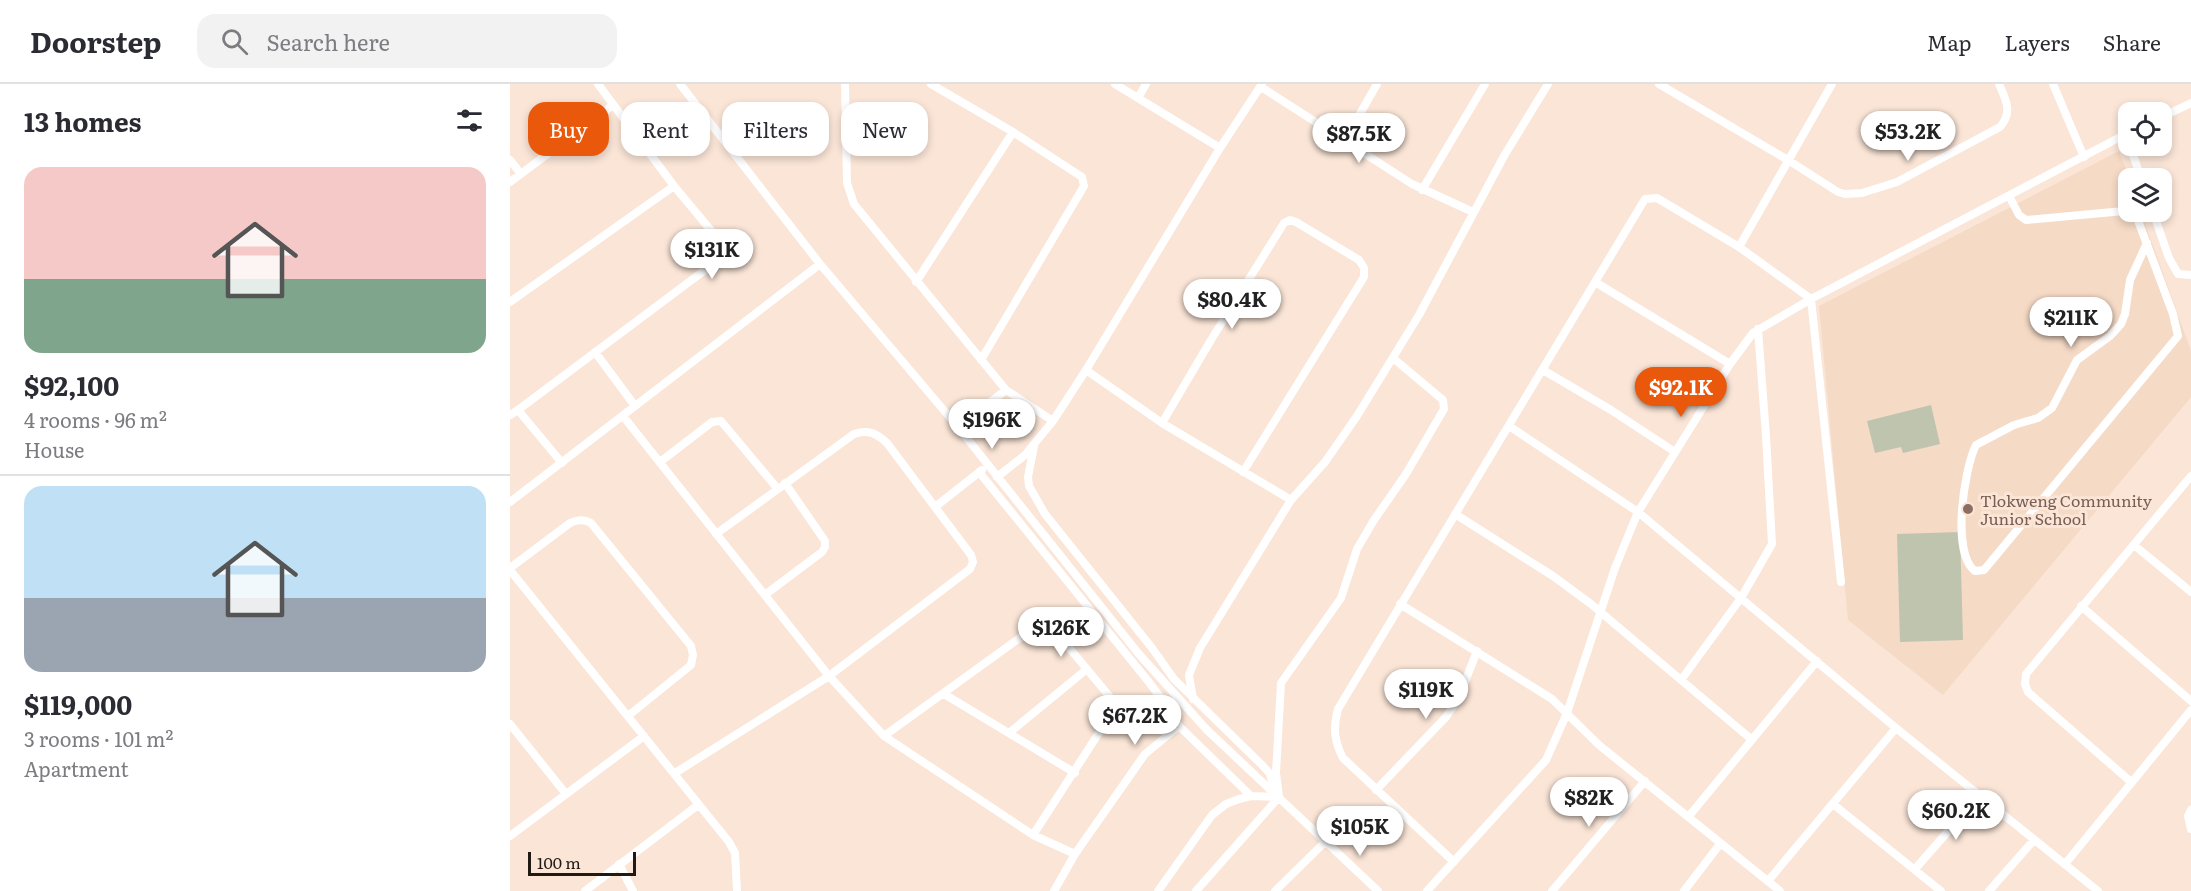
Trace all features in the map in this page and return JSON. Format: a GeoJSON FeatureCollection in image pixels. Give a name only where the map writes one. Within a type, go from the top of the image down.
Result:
{"type":"FeatureCollection","features":[{"type":"Feature","properties":{"kind":"street"},"geometry":{"type":"LineString","coordinates":[[510,416],[729,252],[674,186],[598,84]]}},
{"type":"Feature","properties":{"kind":"street"},"geometry":{"type":"LineString","coordinates":[[680,84],[820,264],[958,427],[1159,677],[1207,730],[1378,891]]}},
{"type":"Feature","properties":{"kind":"street"},"geometry":{"type":"LineString","coordinates":[[845,84],[849,191],[854,204],[1006,390],[1053,421]]}},
{"type":"Feature","properties":{"kind":"street"},"geometry":{"type":"LineString","coordinates":[[931,84],[1013,132],[1082,177],[1084,184],[981,360]]}},
{"type":"Feature","properties":{"kind":"street"},"geometry":{"type":"LineString","coordinates":[[1115,84],[1220,148]]}},
{"type":"Feature","properties":{"kind":"street"},"geometry":{"type":"LineString","coordinates":[[1138,98],[1146,84]]}},
{"type":"Feature","properties":{"kind":"street"},"geometry":{"type":"LineString","coordinates":[[1345,140],[1377,84]]}},
{"type":"Feature","properties":{"kind":"street"},"geometry":{"type":"LineString","coordinates":[[1193,699],[1189,675],[1200,648],[1291,500],[1325,462],[1357,417],[1423,307],[1473,212],[1548,84]]}},
{"type":"Feature","properties":{"kind":"street"},"geometry":{"type":"LineString","coordinates":[[1659,84],[1838,192],[1845,194],[1862,193],[1897,182],[2000,127],[2005,122],[2009,111],[1999,84]]}},
{"type":"Feature","properties":{"kind":"street"},"geometry":{"type":"LineString","coordinates":[[1739,247],[1832,84]]}},
{"type":"Feature","properties":{"kind":"street"},"geometry":{"type":"LineString","coordinates":[[2053,84],[2084,157]]}},
{"type":"Feature","properties":{"kind":"street"},"geometry":{"type":"LineString","coordinates":[[997,477],[1035,445],[1053,421],[1261,85],[1300,113],[1422,190],[1473,212]]}},
{"type":"Feature","properties":{"kind":"street"},"geometry":{"type":"LineString","coordinates":[[1422,190],[1483,85]]}},
{"type":"Feature","properties":{"kind":"street"},"geometry":{"type":"LineString","coordinates":[[2172,112],[2191,103]]}},
{"type":"Feature","properties":{"kind":"street"},"geometry":{"type":"LineString","coordinates":[[510,182],[613,105]]}},
{"type":"Feature","properties":{"kind":"street"},"geometry":{"type":"LineString","coordinates":[[916,282],[1013,132]]}},
{"type":"Feature","properties":{"kind":"street"},"geometry":{"type":"LineString","coordinates":[[1427,891],[1546,760],[1567,713],[1600,612],[1638,513],[1730,364],[1758,329],[1811,299],[2084,157],[2118,143]]}},
{"type":"Feature","properties":{"kind":"street"},"geometry":{"type":"LineString","coordinates":[[510,160],[520,174]]}},
{"type":"Feature","properties":{"kind":"street"},"geometry":{"type":"LineString","coordinates":[[510,302],[674,186]]}},
{"type":"Feature","properties":{"kind":"street"},"geometry":{"type":"LineString","coordinates":[[2009,196],[2019,215],[2026,220],[2129,212],[2136,215],[2139,220],[2178,330],[2176,339],[1984,570],[1975,571],[1970,567],[1966,555],[1962,498],[1966,471],[1976,445],[2014,425],[2038,418],[2052,408],[2077,360],[2110,336],[2121,324],[2125,314],[2130,280],[2147,243]]}},
{"type":"Feature","properties":{"kind":"street"},"geometry":{"type":"LineString","coordinates":[[1454,862],[1343,758],[1335,737],[1338,709],[1643,202],[1648,198],[1657,198],[1739,247],[1811,299],[1841,582]]}},
{"type":"Feature","properties":{"kind":"street"},"geometry":{"type":"LineString","coordinates":[[1162,423],[1284,224],[1290,220],[1296,222],[1359,260],[1364,268],[1364,277],[1244,472]]}},
{"type":"Feature","properties":{"kind":"street"},"geometry":{"type":"LineString","coordinates":[[2156,222],[2169,258],[2178,274],[2191,275]]}},
{"type":"Feature","properties":{"kind":"street"},"geometry":{"type":"LineString","coordinates":[[510,502],[820,264]]}},
{"type":"Feature","properties":{"kind":"street"},"geometry":{"type":"LineString","coordinates":[[1595,282],[1730,364]]}},
{"type":"Feature","properties":{"kind":"street"},"geometry":{"type":"LineString","coordinates":[[1681,680],[1741,598],[1768,552],[1772,537],[1758,329]]}},
{"type":"Feature","properties":{"kind":"street"},"geometry":{"type":"LineString","coordinates":[[595,352],[635,406]]}},
{"type":"Feature","properties":{"kind":"street"},"geometry":{"type":"LineString","coordinates":[[1196,891],[1277,795],[1281,683],[1341,598],[1357,549],[1413,464],[1444,409],[1443,400],[1393,358]]}},
{"type":"Feature","properties":{"kind":"street"},"geometry":{"type":"LineString","coordinates":[[1086,370],[1162,423],[1291,500]]}},
{"type":"Feature","properties":{"kind":"street"},"geometry":{"type":"LineString","coordinates":[[1543,370],[1611,410],[1675,452]]}},
{"type":"Feature","properties":{"kind":"street"},"geometry":{"type":"LineString","coordinates":[[958,427],[1006,390]]}},
{"type":"Feature","properties":{"kind":"street"},"geometry":{"type":"LineString","coordinates":[[518,410],[562,463]]}},
{"type":"Feature","properties":{"kind":"street"},"geometry":{"type":"LineString","coordinates":[[623,416],[830,676],[885,736],[1033,835],[1075,854]]}},
{"type":"Feature","properties":{"kind":"street"},"geometry":{"type":"LineString","coordinates":[[660,462],[712,422],[721,421],[777,488]]}},
{"type":"Feature","properties":{"kind":"street"},"geometry":{"type":"LineString","coordinates":[[1509,426],[1638,513],[1896,728],[2098,891]]}},
{"type":"Feature","properties":{"kind":"street"},"geometry":{"type":"LineString","coordinates":[[675,773],[830,676],[970,569],[973,562],[971,555],[887,443],[872,432],[862,431],[854,434],[716,534]]}},
{"type":"Feature","properties":{"kind":"street"},"geometry":{"type":"LineString","coordinates":[[1035,445],[1028,477],[1032,493],[1061,535],[1094,574],[1174,679],[1264,767],[1277,795]]}},
{"type":"Feature","properties":{"kind":"street"},"geometry":{"type":"LineString","coordinates":[[935,507],[988,465]]}},
{"type":"Feature","properties":{"kind":"street"},"geometry":{"type":"LineString","coordinates":[[979,472],[1148,681],[1179,726],[1251,796]]}},
{"type":"Feature","properties":{"kind":"street"},"geometry":{"type":"LineString","coordinates":[[2131,782],[2028,692],[2026,674],[2191,476]]}},
{"type":"Feature","properties":{"kind":"street"},"geometry":{"type":"LineString","coordinates":[[766,594],[822,552],[825,547],[825,541],[785,483]]}},
{"type":"Feature","properties":{"kind":"street"},"geometry":{"type":"LineString","coordinates":[[1455,514],[1553,576],[1600,612],[1751,739]]}},
{"type":"Feature","properties":{"kind":"street"},"geometry":{"type":"LineString","coordinates":[[628,716],[691,665],[693,656],[691,646],[591,523],[580,519],[570,523],[510,569],[734,849],[737,891]]}},
{"type":"Feature","properties":{"kind":"street"},"geometry":{"type":"LineString","coordinates":[[2134,545],[2191,592]]}},
{"type":"Feature","properties":{"kind":"street"},"geometry":{"type":"LineString","coordinates":[[1400,604],[1552,699],[1599,745],[1780,891]]}},
{"type":"Feature","properties":{"kind":"street"},"geometry":{"type":"LineString","coordinates":[[2081,606],[2191,701]]}},
{"type":"Feature","properties":{"kind":"street"},"geometry":{"type":"LineString","coordinates":[[885,736],[1022,637],[1031,633],[1053,633],[1061,638],[1110,697],[1113,711],[1033,835]]}},
{"type":"Feature","properties":{"kind":"street"},"geometry":{"type":"LineString","coordinates":[[1376,790],[1446,717],[1459,697],[1477,651]]}},
{"type":"Feature","properties":{"kind":"street"},"geometry":{"type":"LineString","coordinates":[[1689,816],[1817,661]]}},
{"type":"Feature","properties":{"kind":"street"},"geometry":{"type":"LineString","coordinates":[[1009,733],[1088,669]]}},
{"type":"Feature","properties":{"kind":"street"},"geometry":{"type":"LineString","coordinates":[[944,694],[1075,773]]}},
{"type":"Feature","properties":{"kind":"street"},"geometry":{"type":"LineString","coordinates":[[2065,864],[2191,710]]}},
{"type":"Feature","properties":{"kind":"street"},"geometry":{"type":"LineString","coordinates":[[510,724],[566,794]]}},
{"type":"Feature","properties":{"kind":"street"},"geometry":{"type":"LineString","coordinates":[[1054,891],[1075,854],[1145,754],[1179,726]]}},
{"type":"Feature","properties":{"kind":"street"},"geometry":{"type":"LineString","coordinates":[[1768,881],[1896,728]]}},
{"type":"Feature","properties":{"kind":"street"},"geometry":{"type":"LineString","coordinates":[[510,836],[644,736]]}},
{"type":"Feature","properties":{"kind":"street"},"geometry":{"type":"LineString","coordinates":[[1552,891],[1645,781]]}},
{"type":"Feature","properties":{"kind":"street"},"geometry":{"type":"LineString","coordinates":[[1158,891],[1212,815],[1226,804],[1251,796],[1277,795]]}},
{"type":"Feature","properties":{"kind":"street"},"geometry":{"type":"LineString","coordinates":[[1915,869],[1979,796]]}},
{"type":"Feature","properties":{"kind":"street"},"geometry":{"type":"LineString","coordinates":[[1833,804],[1941,891]]}},
{"type":"Feature","properties":{"kind":"street"},"geometry":{"type":"LineString","coordinates":[[585,891],[698,805]]}},
{"type":"Feature","properties":{"kind":"street"},"geometry":{"type":"LineString","coordinates":[[2191,810],[2188,816],[2191,829]]}},
{"type":"Feature","properties":{"kind":"street"},"geometry":{"type":"LineString","coordinates":[[1989,891],[2034,840]]}},
{"type":"Feature","properties":{"kind":"street"},"geometry":{"type":"LineString","coordinates":[[1276,891],[1325,842]]}},
{"type":"Feature","properties":{"kind":"street"},"geometry":{"type":"LineString","coordinates":[[1684,891],[1720,844]]}},
{"type":"Feature","properties":{"kind":"street"},"geometry":{"type":"LineString","coordinates":[[619,864],[633,891]]}},
{"type":"Feature","properties":{"kind":"shaded area","name":"Tlokweng Community Junior School"},"geometry":{"type":"Polygon","coordinates":[[[2118,152],[2118,156],[2121,156],[2125,168],[2118,168],[2118,222],[2145,222],[2191,351],[2191,397],[1943,695],[1848,620],[1819,306],[2118,152]]]}},
{"type":"Feature","properties":{"kind":"green space"},"geometry":{"type":"Polygon","coordinates":[[[1931,405],[1940,444],[1903,453],[1901,447],[1875,453],[1867,421],[1931,405]]]}},
{"type":"Feature","properties":{"kind":"green space"},"geometry":{"type":"Polygon","coordinates":[[[1960,532],[1963,640],[1900,642],[1897,534],[1960,532]]]}},
{"type":"Feature","properties":{"kind":"place","name":"Tlokweng Community Junior School"},"geometry":{"type":"Point","coordinates":[1968,509]}}]}
